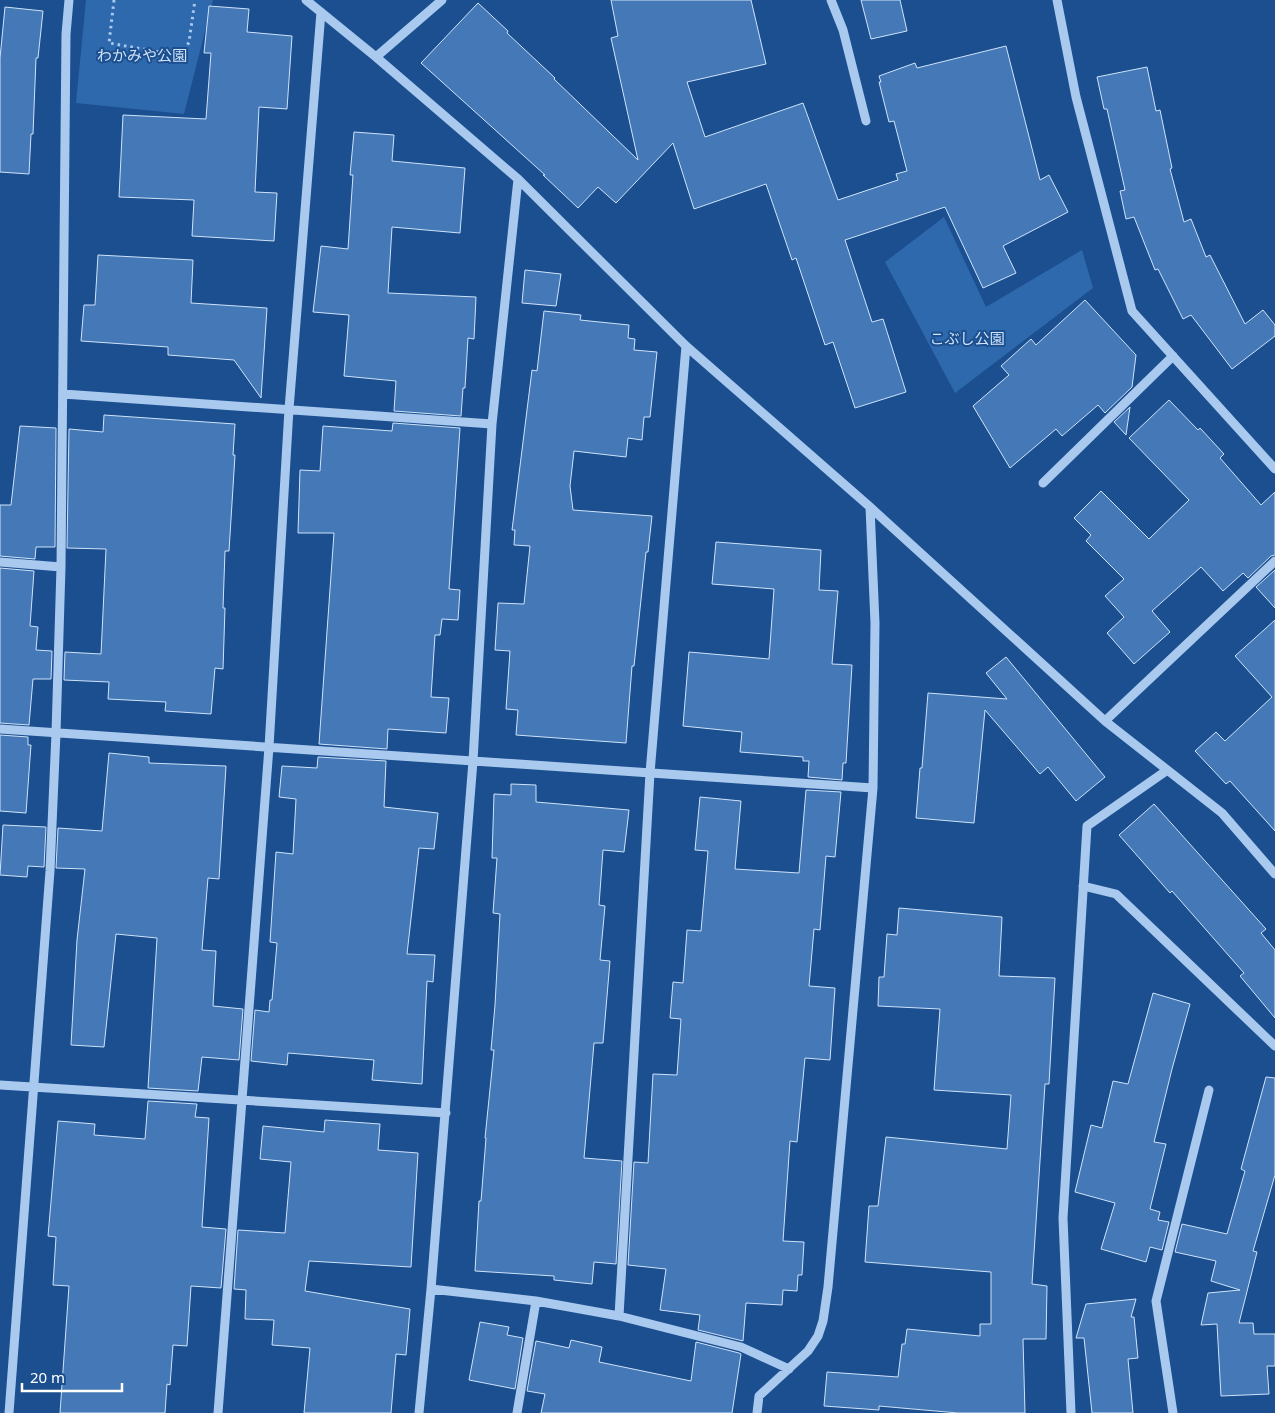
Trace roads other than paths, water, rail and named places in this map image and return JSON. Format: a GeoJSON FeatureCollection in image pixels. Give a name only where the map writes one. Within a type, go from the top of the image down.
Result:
{"type":"FeatureCollection","features":[{"type":"Feature","properties":{"kind":"street"},"geometry":{"type":"LineString","coordinates":[[9,1413],[50,871],[56,733],[61,567],[66,34],[69,0]]}},
{"type":"Feature","properties":{"kind":"street"},"geometry":{"type":"LineString","coordinates":[[306,0],[376,57],[518,179],[686,346],[870,508],[1105,721],[1222,814],[1275,874]]}},
{"type":"Feature","properties":{"kind":"street"},"geometry":{"type":"LineString","coordinates":[[376,57],[442,0]]}},
{"type":"Feature","properties":{"kind":"street"},"geometry":{"type":"LineString","coordinates":[[831,0],[843,30],[866,122]]}},
{"type":"Feature","properties":{"kind":"street"},"geometry":{"type":"LineString","coordinates":[[1057,0],[1076,97],[1132,311],[1275,469]]}},
{"type":"Feature","properties":{"kind":"street"},"geometry":{"type":"LineString","coordinates":[[218,1413],[269,747],[289,409],[321,12]]}},
{"type":"Feature","properties":{"kind":"street"},"geometry":{"type":"LineString","coordinates":[[419,1413],[446,1113],[474,761],[492,424],[518,179]]}},
{"type":"Feature","properties":{"kind":"street"},"geometry":{"type":"LineString","coordinates":[[618,1316],[650,773],[686,346]]}},
{"type":"Feature","properties":{"kind":"street"},"geometry":{"type":"LineString","coordinates":[[1043,483],[1173,356]]}},
{"type":"Feature","properties":{"kind":"street"},"geometry":{"type":"LineString","coordinates":[[63,394],[492,424]]}},
{"type":"Feature","properties":{"kind":"street"},"geometry":{"type":"LineString","coordinates":[[757,1413],[759,1396],[808,1351],[818,1336],[824,1312],[873,788],[875,624],[870,508]]}},
{"type":"Feature","properties":{"kind":"street"},"geometry":{"type":"LineString","coordinates":[[1105,721],[1275,561]]}},
{"type":"Feature","properties":{"kind":"street"},"geometry":{"type":"LineString","coordinates":[[0,562],[61,567]]}},
{"type":"Feature","properties":{"kind":"street"},"geometry":{"type":"LineString","coordinates":[[0,729],[873,788]]}},
{"type":"Feature","properties":{"kind":"street"},"geometry":{"type":"LineString","coordinates":[[1071,1413],[1063,1218],[1087,826],[1166,771]]}},
{"type":"Feature","properties":{"kind":"street"},"geometry":{"type":"LineString","coordinates":[[1267,865],[1275,858]]}},
{"type":"Feature","properties":{"kind":"street"},"geometry":{"type":"LineString","coordinates":[[1082,886],[1116,894],[1275,1046]]}},
{"type":"Feature","properties":{"kind":"street"},"geometry":{"type":"LineString","coordinates":[[0,1085],[242,1102],[446,1113]]}},
{"type":"Feature","properties":{"kind":"street"},"geometry":{"type":"LineString","coordinates":[[1173,1413],[1156,1301],[1209,1090]]}},
{"type":"Feature","properties":{"kind":"street"},"geometry":{"type":"LineString","coordinates":[[431,1289],[536,1301],[618,1316],[741,1347],[789,1368]]}},
{"type":"Feature","properties":{"kind":"street"},"geometry":{"type":"LineString","coordinates":[[517,1413],[536,1301]]}},
{"type":"Feature","properties":{"kind":"park label","name":"わかみや公園"},"geometry":{"type":"Point","coordinates":[142,55]}},
{"type":"Feature","properties":{"kind":"park label","name":"こぶし公園"},"geometry":{"type":"Point","coordinates":[967,338]}}]}
